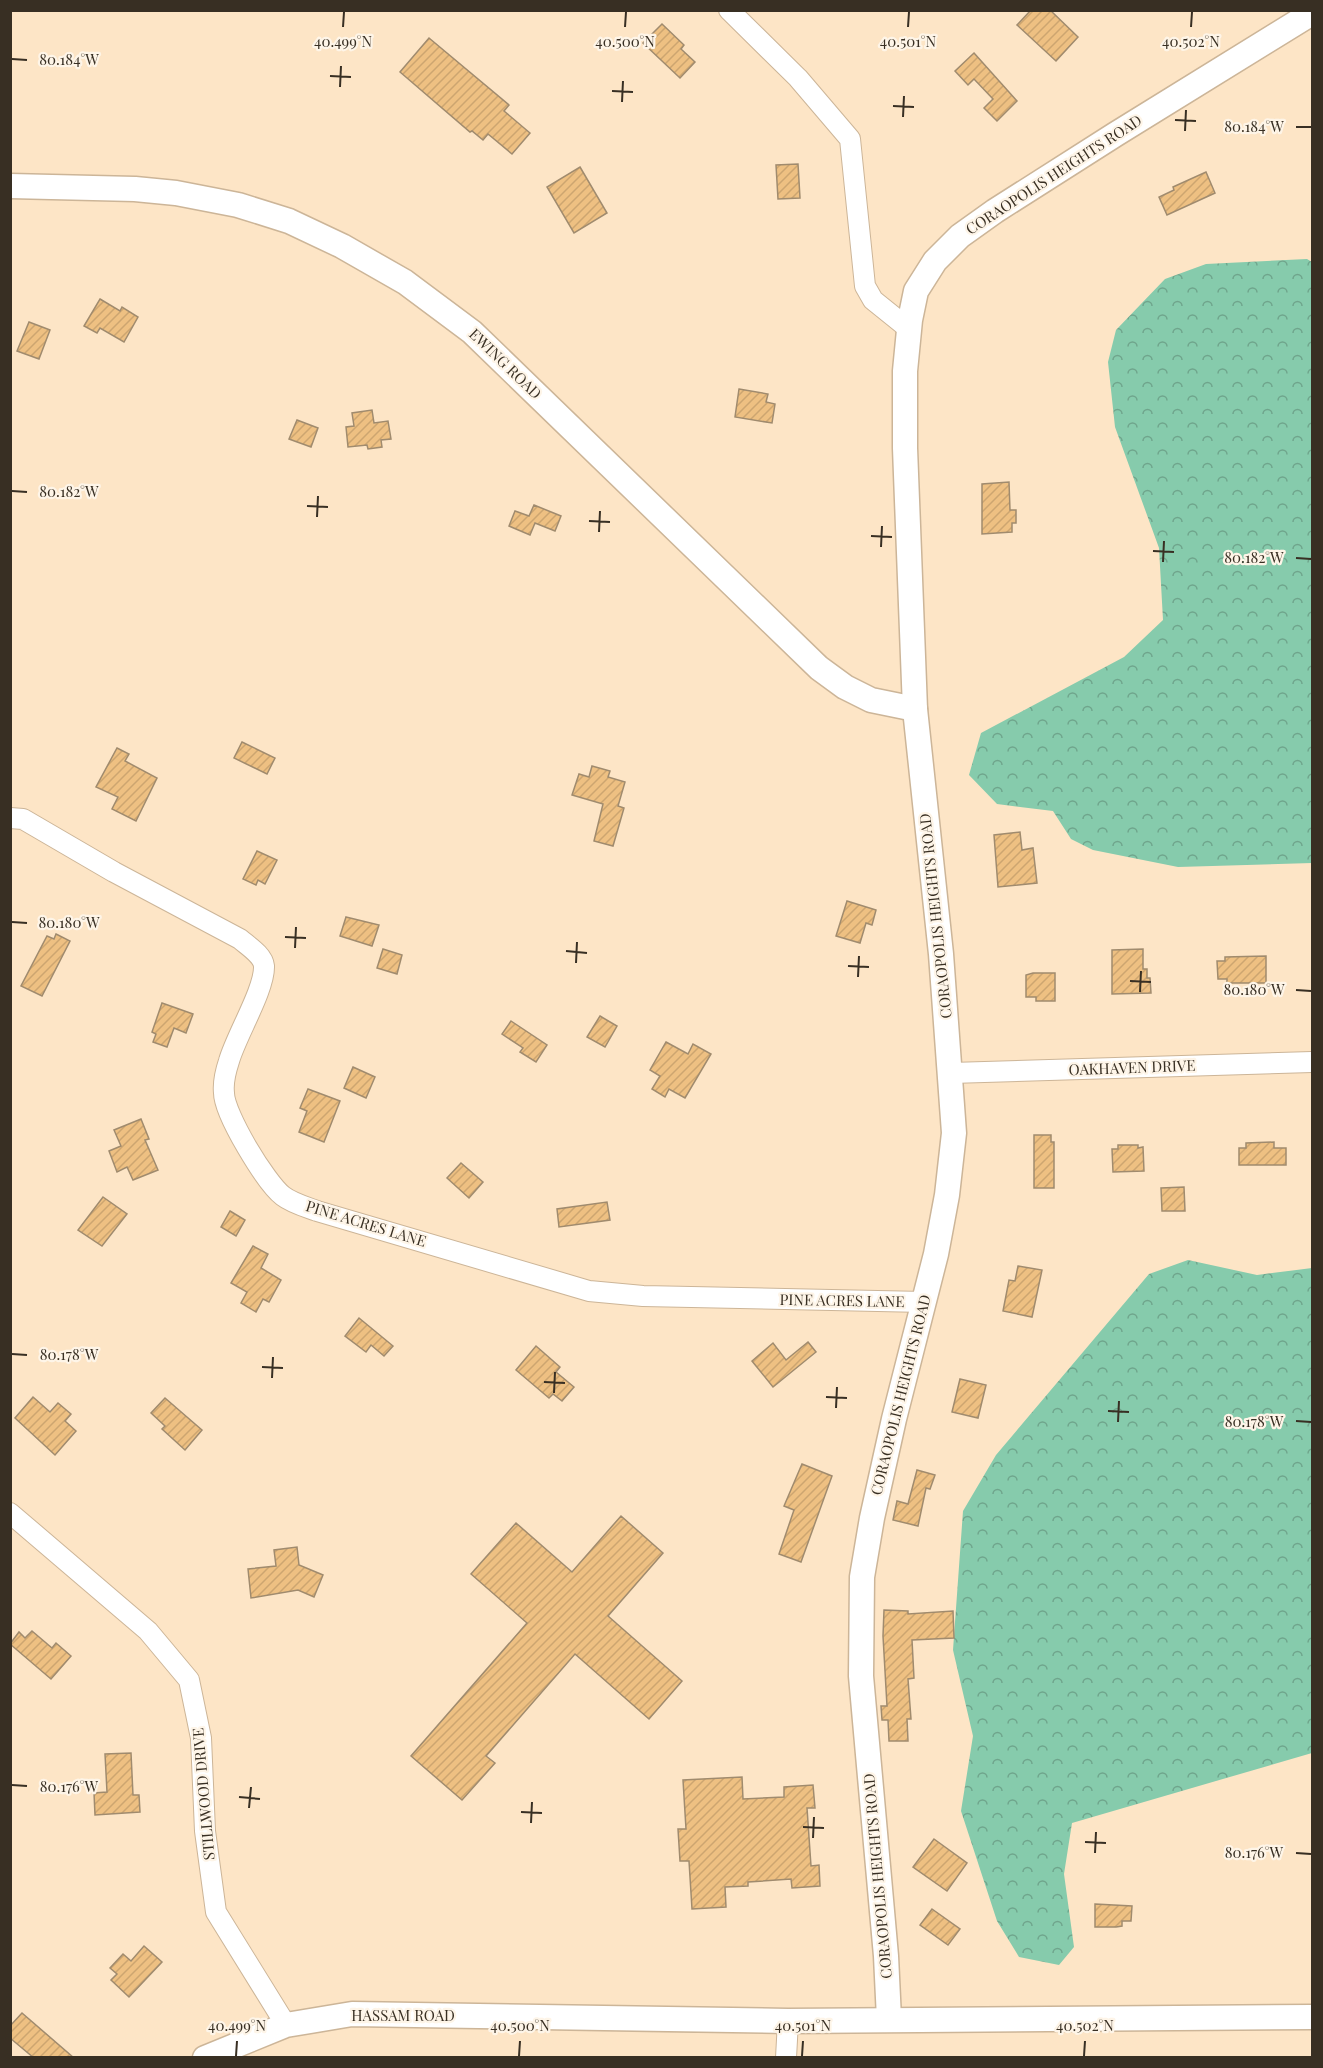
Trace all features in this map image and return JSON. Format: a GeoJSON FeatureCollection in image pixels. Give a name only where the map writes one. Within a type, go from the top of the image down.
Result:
{"type":"FeatureCollection","features":[{"type":"Feature","properties":{"kind":"street"},"geometry":{"type":"LineString","coordinates":[[729,10],[798,78],[850,139],[865,286],[873,300],[909,329]]}},
{"type":"Feature","properties":{"kind":"street","name":"CORAOPOLIS HEIGHTS ROAD"},"geometry":{"type":"LineString","coordinates":[[889,2019],[886,1956],[861,1676],[862,1576],[874,1507],[936,1254],[947,1195],[954,1133],[941,954],[915,709],[905,448],[905,371],[916,291],[935,261],[960,236],[995,211],[1312,13]]}},
{"type":"Feature","properties":{"kind":"street","name":"EWING ROAD"},"geometry":{"type":"LineString","coordinates":[[10,186],[135,189],[176,193],[238,205],[289,221],[378,266],[405,282],[472,332],[819,669],[845,687],[871,700],[915,709]]}},
{"type":"Feature","properties":{"kind":"street","name":"PINE ACRES LANE"},"geometry":{"type":"LineString","coordinates":[[10,818],[23,819],[114,872],[240,939],[258,954],[264,964],[262,980],[228,1062],[224,1093],[228,1111],[241,1137],[262,1170],[283,1196],[317,1211],[590,1291],[644,1296],[924,1302]]}},
{"type":"Feature","properties":{"kind":"street","name":"OAKHAVEN DRIVE"},"geometry":{"type":"LineString","coordinates":[[951,1073],[1312,1062]]}},
{"type":"Feature","properties":{"kind":"street","name":"STILLWOOD DRIVE"},"geometry":{"type":"LineString","coordinates":[[10,1513],[148,1631],[189,1680],[201,1738],[205,1831],[216,1912],[286,2025]]}},
{"type":"Feature","properties":{"kind":"street","name":"HASSAM ROAD"},"geometry":{"type":"LineString","coordinates":[[205,2058],[286,2025],[352,2014],[788,2021],[1312,2017]]}},
{"type":"Feature","properties":{"kind":"street"},"geometry":{"type":"LineString","coordinates":[[786,2058],[788,2021]]}},
{"type":"Feature","properties":{"kind":"green space"},"geometry":{"type":"Polygon","coordinates":[[[1307,259],[1312,262],[1312,863],[1178,867],[1093,850],[1071,839],[1053,811],[997,804],[969,775],[981,733],[1124,657],[1163,620],[1159,548],[1115,427],[1108,362],[1116,330],[1165,279],[1206,264],[1307,259]]]}},
{"type":"Feature","properties":{"kind":"green space"},"geometry":{"type":"Polygon","coordinates":[[[1188,1260],[1257,1275],[1312,1268],[1312,1753],[1072,1823],[1064,1874],[1074,1947],[1059,1965],[1019,1957],[997,1921],[961,1811],[973,1736],[953,1650],[963,1511],[996,1455],[1149,1274],[1188,1260]]]}},
{"type":"Feature","properties":{"kind":"building"},"geometry":{"type":"Polygon","coordinates":[[[1031,10],[1050,10],[1078,37],[1056,61],[1017,25],[1031,10]]]}},
{"type":"Feature","properties":{"kind":"building"},"geometry":{"type":"Polygon","coordinates":[[[662,24],[684,45],[681,49],[695,62],[680,78],[643,43],[662,24]]]}},
{"type":"Feature","properties":{"kind":"building"},"geometry":{"type":"Polygon","coordinates":[[[429,38],[509,105],[504,111],[530,133],[512,154],[488,134],[483,140],[472,131],[470,132],[400,72],[429,38]]]}},
{"type":"Feature","properties":{"kind":"building"},"geometry":{"type":"Polygon","coordinates":[[[974,53],[1017,101],[997,121],[984,108],[993,99],[974,79],[968,85],[955,71],[974,53]]]}},
{"type":"Feature","properties":{"kind":"building"},"geometry":{"type":"Polygon","coordinates":[[[798,164],[800,198],[778,199],[776,165],[798,164]]]}},
{"type":"Feature","properties":{"kind":"building"},"geometry":{"type":"Polygon","coordinates":[[[580,167],[607,213],[574,233],[547,187],[580,167]]]}},
{"type":"Feature","properties":{"kind":"building"},"geometry":{"type":"Polygon","coordinates":[[[1206,172],[1215,193],[1167,215],[1159,197],[1174,190],[1173,187],[1206,172]]]}},
{"type":"Feature","properties":{"kind":"building"},"geometry":{"type":"Polygon","coordinates":[[[100,299],[120,311],[122,307],[138,317],[124,342],[100,328],[97,333],[84,326],[100,299]]]}},
{"type":"Feature","properties":{"kind":"building"},"geometry":{"type":"Polygon","coordinates":[[[29,322],[50,330],[39,359],[17,351],[29,322]]]}},
{"type":"Feature","properties":{"kind":"building"},"geometry":{"type":"Polygon","coordinates":[[[739,389],[768,394],[766,402],[775,404],[772,423],[735,417],[739,389]]]}},
{"type":"Feature","properties":{"kind":"building"},"geometry":{"type":"Polygon","coordinates":[[[372,410],[374,423],[388,421],[391,439],[381,440],[382,447],[368,449],[367,445],[348,447],[346,427],[354,426],[352,413],[372,410]]]}},
{"type":"Feature","properties":{"kind":"building"},"geometry":{"type":"Polygon","coordinates":[[[297,420],[318,428],[311,447],[289,439],[297,420]]]}},
{"type":"Feature","properties":{"kind":"building"},"geometry":{"type":"Polygon","coordinates":[[[1009,482],[1010,510],[1016,510],[1016,523],[1012,523],[1012,532],[982,534],[982,484],[1009,482]]]}},
{"type":"Feature","properties":{"kind":"building"},"geometry":{"type":"Polygon","coordinates":[[[534,505],[561,516],[555,531],[535,523],[530,535],[509,526],[515,511],[529,516],[534,505]]]}},
{"type":"Feature","properties":{"kind":"building"},"geometry":{"type":"Polygon","coordinates":[[[242,742],[275,758],[267,774],[234,758],[242,742]]]}},
{"type":"Feature","properties":{"kind":"building"},"geometry":{"type":"Polygon","coordinates":[[[117,748],[129,754],[125,761],[157,778],[136,821],[112,809],[118,797],[96,787],[117,748]]]}},
{"type":"Feature","properties":{"kind":"building"},"geometry":{"type":"Polygon","coordinates":[[[592,766],[610,771],[608,777],[625,782],[618,806],[624,808],[613,846],[594,841],[603,804],[572,795],[579,774],[589,777],[592,766]]]}},
{"type":"Feature","properties":{"kind":"building"},"geometry":{"type":"Polygon","coordinates":[[[1020,832],[1022,850],[1033,848],[1037,883],[998,887],[994,835],[1020,832]]]}},
{"type":"Feature","properties":{"kind":"building"},"geometry":{"type":"Polygon","coordinates":[[[257,851],[277,860],[265,884],[258,880],[256,885],[243,879],[257,851]]]}},
{"type":"Feature","properties":{"kind":"building"},"geometry":{"type":"Polygon","coordinates":[[[847,901],[876,910],[872,925],[866,923],[860,943],[836,936],[847,901]]]}},
{"type":"Feature","properties":{"kind":"building"},"geometry":{"type":"Polygon","coordinates":[[[346,917],[379,925],[372,946],[340,936],[346,917]]]}},
{"type":"Feature","properties":{"kind":"building"},"geometry":{"type":"Polygon","coordinates":[[[56,934],[70,941],[42,996],[21,986],[47,936],[54,939],[56,934]]]}},
{"type":"Feature","properties":{"kind":"building"},"geometry":{"type":"Polygon","coordinates":[[[383,949],[402,955],[397,974],[377,968],[383,949]]]}},
{"type":"Feature","properties":{"kind":"building"},"geometry":{"type":"Polygon","coordinates":[[[1143,949],[1143,969],[1147,969],[1147,978],[1150,978],[1151,993],[1112,994],[1112,950],[1143,949]]]}},
{"type":"Feature","properties":{"kind":"building"},"geometry":{"type":"Polygon","coordinates":[[[1266,956],[1266,983],[1227,983],[1227,979],[1218,979],[1217,961],[1225,961],[1225,957],[1266,956]]]}},
{"type":"Feature","properties":{"kind":"building"},"geometry":{"type":"Polygon","coordinates":[[[1055,973],[1055,1001],[1036,1001],[1036,997],[1026,997],[1026,975],[1055,973]]]}},
{"type":"Feature","properties":{"kind":"building"},"geometry":{"type":"Polygon","coordinates":[[[162,1003],[193,1014],[186,1033],[174,1028],[167,1047],[153,1042],[156,1034],[152,1032],[162,1003]]]}},
{"type":"Feature","properties":{"kind":"building"},"geometry":{"type":"Polygon","coordinates":[[[600,1016],[617,1026],[605,1047],[587,1037],[600,1016]]]}},
{"type":"Feature","properties":{"kind":"building"},"geometry":{"type":"Polygon","coordinates":[[[511,1021],[547,1045],[536,1062],[520,1052],[523,1048],[502,1034],[511,1021]]]}},
{"type":"Feature","properties":{"kind":"building"},"geometry":{"type":"Polygon","coordinates":[[[666,1042],[688,1054],[693,1044],[711,1054],[685,1098],[669,1089],[665,1097],[652,1089],[660,1076],[650,1070],[666,1042]]]}},
{"type":"Feature","properties":{"kind":"building"},"geometry":{"type":"Polygon","coordinates":[[[353,1067],[375,1077],[366,1098],[344,1088],[353,1067]]]}},
{"type":"Feature","properties":{"kind":"building"},"geometry":{"type":"Polygon","coordinates":[[[308,1089],[340,1101],[324,1142],[299,1132],[307,1111],[300,1108],[308,1089]]]}},
{"type":"Feature","properties":{"kind":"building"},"geometry":{"type":"Polygon","coordinates":[[[141,1119],[149,1139],[145,1140],[158,1170],[133,1180],[127,1167],[117,1172],[109,1151],[121,1146],[114,1130],[141,1119]]]}},
{"type":"Feature","properties":{"kind":"building"},"geometry":{"type":"Polygon","coordinates":[[[1034,1135],[1051,1135],[1051,1142],[1054,1142],[1054,1188],[1034,1188],[1034,1135]]]}},
{"type":"Feature","properties":{"kind":"building"},"geometry":{"type":"Polygon","coordinates":[[[1274,1142],[1274,1148],[1286,1148],[1286,1165],[1239,1165],[1239,1148],[1246,1148],[1246,1143],[1274,1142]]]}},
{"type":"Feature","properties":{"kind":"building"},"geometry":{"type":"Polygon","coordinates":[[[1118,1145],[1143,1147],[1144,1171],[1113,1172],[1112,1149],[1118,1149],[1118,1145]]]}},
{"type":"Feature","properties":{"kind":"building"},"geometry":{"type":"Polygon","coordinates":[[[461,1163],[483,1182],[469,1198],[447,1178],[461,1163]]]}},
{"type":"Feature","properties":{"kind":"building"},"geometry":{"type":"Polygon","coordinates":[[[1184,1187],[1185,1211],[1162,1211],[1161,1188],[1184,1187]]]}},
{"type":"Feature","properties":{"kind":"building"},"geometry":{"type":"Polygon","coordinates":[[[103,1197],[127,1214],[102,1246],[78,1230],[103,1197]]]}},
{"type":"Feature","properties":{"kind":"building"},"geometry":{"type":"Polygon","coordinates":[[[607,1202],[610,1220],[559,1227],[557,1209],[607,1202]]]}},
{"type":"Feature","properties":{"kind":"building"},"geometry":{"type":"Polygon","coordinates":[[[230,1211],[245,1220],[236,1236],[221,1227],[230,1211]]]}},
{"type":"Feature","properties":{"kind":"building"},"geometry":{"type":"Polygon","coordinates":[[[253,1246],[268,1254],[261,1268],[281,1280],[269,1302],[263,1299],[256,1312],[241,1303],[247,1292],[231,1283],[253,1246]]]}},
{"type":"Feature","properties":{"kind":"building"},"geometry":{"type":"Polygon","coordinates":[[[1018,1266],[1042,1270],[1032,1317],[1003,1311],[1009,1280],[1015,1281],[1018,1266]]]}},
{"type":"Feature","properties":{"kind":"building"},"geometry":{"type":"Polygon","coordinates":[[[359,1318],[393,1346],[384,1356],[371,1345],[366,1352],[345,1336],[359,1318]]]}},
{"type":"Feature","properties":{"kind":"building"},"geometry":{"type":"Polygon","coordinates":[[[808,1342],[816,1352],[773,1387],[752,1361],[773,1343],[786,1360],[808,1342]]]}},
{"type":"Feature","properties":{"kind":"building"},"geometry":{"type":"Polygon","coordinates":[[[536,1346],[560,1367],[556,1372],[574,1387],[562,1401],[553,1394],[549,1398],[516,1370],[536,1346]]]}},
{"type":"Feature","properties":{"kind":"building"},"geometry":{"type":"Polygon","coordinates":[[[960,1379],[986,1385],[978,1418],[952,1412],[960,1379]]]}},
{"type":"Feature","properties":{"kind":"building"},"geometry":{"type":"Polygon","coordinates":[[[33,1397],[50,1412],[58,1403],[71,1414],[65,1421],[76,1431],[55,1455],[15,1418],[33,1397]]]}},
{"type":"Feature","properties":{"kind":"building"},"geometry":{"type":"Polygon","coordinates":[[[165,1398],[202,1430],[185,1450],[162,1429],[165,1426],[151,1413],[165,1398]]]}},
{"type":"Feature","properties":{"kind":"building"},"geometry":{"type":"Polygon","coordinates":[[[802,1464],[832,1476],[801,1562],[779,1554],[794,1510],[784,1506],[802,1464]]]}},
{"type":"Feature","properties":{"kind":"building"},"geometry":{"type":"Polygon","coordinates":[[[917,1470],[935,1475],[930,1489],[926,1488],[918,1526],[893,1520],[897,1501],[908,1504],[917,1470]]]}},
{"type":"Feature","properties":{"kind":"building"},"geometry":{"type":"Polygon","coordinates":[[[621,1516],[663,1553],[608,1616],[682,1681],[649,1719],[575,1654],[486,1756],[495,1763],[462,1800],[411,1756],[527,1623],[471,1574],[516,1523],[572,1572],[621,1516]]]}},
{"type":"Feature","properties":{"kind":"building"},"geometry":{"type":"Polygon","coordinates":[[[297,1547],[299,1565],[323,1575],[314,1597],[298,1590],[251,1598],[248,1569],[276,1566],[274,1550],[297,1547]]]}},
{"type":"Feature","properties":{"kind":"building"},"geometry":{"type":"Polygon","coordinates":[[[884,1610],[908,1611],[908,1614],[953,1611],[954,1638],[912,1640],[914,1678],[908,1679],[911,1719],[907,1719],[908,1741],[889,1741],[888,1720],[882,1720],[881,1706],[887,1706],[883,1636],[884,1610]]]}},
{"type":"Feature","properties":{"kind":"building"},"geometry":{"type":"Polygon","coordinates":[[[32,1631],[52,1648],[56,1643],[71,1656],[51,1679],[10,1644],[19,1632],[25,1638],[32,1631]]]}},
{"type":"Feature","properties":{"kind":"building"},"geometry":{"type":"Polygon","coordinates":[[[131,1753],[133,1795],[139,1795],[140,1812],[95,1815],[94,1793],[107,1792],[105,1754],[131,1753]]]}},
{"type":"Feature","properties":{"kind":"building"},"geometry":{"type":"Polygon","coordinates":[[[742,1777],[743,1799],[784,1797],[784,1787],[813,1785],[815,1808],[807,1808],[811,1866],[819,1865],[820,1886],[792,1888],[791,1879],[748,1882],[748,1886],[725,1887],[726,1907],[692,1909],[689,1861],[680,1861],[678,1829],[686,1829],[683,1780],[742,1777]]]}},
{"type":"Feature","properties":{"kind":"building"},"geometry":{"type":"Polygon","coordinates":[[[934,1839],[967,1863],[947,1891],[913,1867],[934,1839]]]}},
{"type":"Feature","properties":{"kind":"building"},"geometry":{"type":"Polygon","coordinates":[[[1095,1904],[1132,1906],[1131,1921],[1122,1921],[1122,1926],[1116,1927],[1095,1927],[1095,1904]]]}},
{"type":"Feature","properties":{"kind":"building"},"geometry":{"type":"Polygon","coordinates":[[[932,1909],[960,1929],[948,1945],[920,1925],[932,1909]]]}},
{"type":"Feature","properties":{"kind":"building"},"geometry":{"type":"Polygon","coordinates":[[[144,1946],[162,1962],[129,1997],[111,1980],[117,1974],[110,1968],[123,1954],[131,1961],[144,1946]]]}},
{"type":"Feature","properties":{"kind":"building"},"geometry":{"type":"Polygon","coordinates":[[[22,2013],[74,2058],[34,2058],[10,2038],[10,2026],[22,2013]]]}}]}
